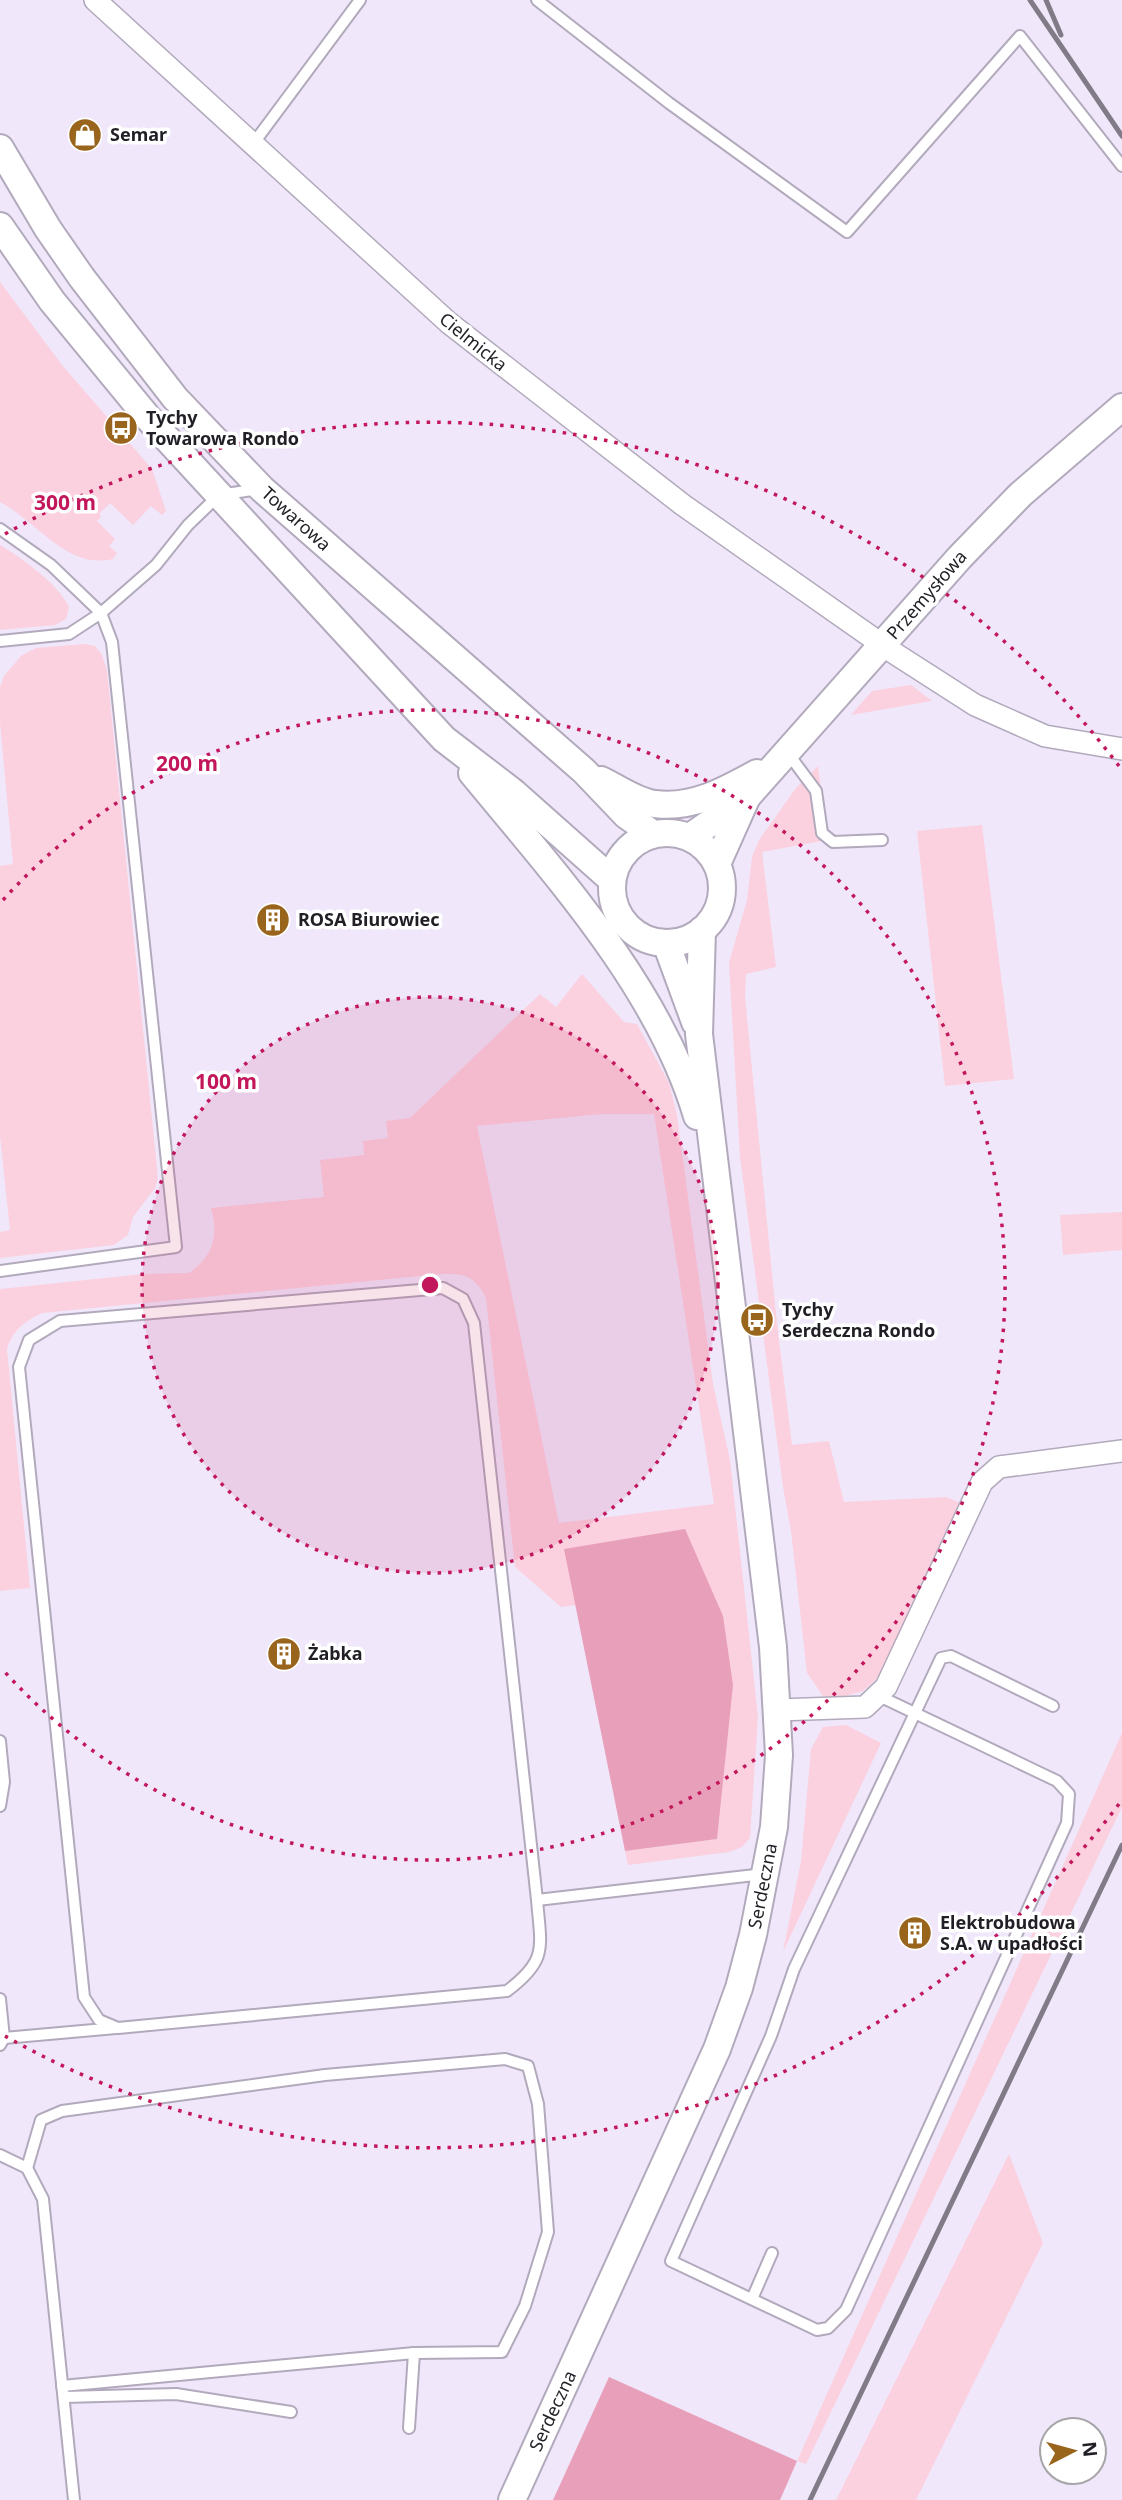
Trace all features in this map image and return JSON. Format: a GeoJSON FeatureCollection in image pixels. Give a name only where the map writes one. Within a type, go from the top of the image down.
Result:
{"type":"FeatureCollection","features":[{"type":"Feature","properties":{"kind":"street","name":"Cielmicka"},"geometry":{"type":"LineString","coordinates":[[95,0],[420,297],[498,363],[682,505],[883,645],[975,705],[1034,731],[1075,743],[1122,749]]}},
{"type":"Feature","properties":{"kind":"street","name":"Towarowa"},"geometry":{"type":"LineString","coordinates":[[0,148],[48,229],[121,332],[175,398],[262,489],[584,771],[626,815],[653,834]]}},
{"type":"Feature","properties":{"kind":"street","name":"Towarowa"},"geometry":{"type":"LineString","coordinates":[[0,226],[92,351],[219,495],[444,739],[513,792],[612,880]]}},
{"type":"Feature","properties":{"kind":"street","name":"Przemysłowa"},"geometry":{"type":"LineString","coordinates":[[690,837],[746,798],[960,557],[1020,495],[1122,407]]}},
{"type":"Feature","properties":{"kind":"street"},"geometry":{"type":"LineString","coordinates":[[444,739],[558,879],[647,1000],[688,1087],[718,1189]]}},
{"type":"Feature","properties":{"kind":"street"},"geometry":{"type":"LineString","coordinates":[[584,771],[654,804],[683,804],[715,795],[781,757]]}},
{"type":"Feature","properties":{"kind":"street","name":"Przemysłowa"},"geometry":{"type":"LineString","coordinates":[[717,864],[746,798]]}},
{"type":"Feature","properties":{"kind":"street"},"geometry":{"type":"LineString","coordinates":[[665,832],[690,837],[701,844],[717,864],[722,893],[715,913],[702,930],[679,942],[650,941],[624,924],[612,896],[615,867],[630,846],[653,834],[665,832]]}},
{"type":"Feature","properties":{"kind":"street"},"geometry":{"type":"LineString","coordinates":[[702,930],[699,1034],[718,1189]]}},
{"type":"Feature","properties":{"kind":"street"},"geometry":{"type":"LineString","coordinates":[[666,943],[699,1034]]}},
{"type":"Feature","properties":{"kind":"street","name":"Serdeczna"},"geometry":{"type":"LineString","coordinates":[[512,2500],[716,2049],[739,1988],[774,1827],[779,1755],[778,1710],[718,1189]]}},
{"type":"Feature","properties":{"kind":"street"},"geometry":{"type":"LineString","coordinates":[[778,1710],[865,1707],[886,1686],[982,1482],[999,1467],[1122,1451]]}},
{"type":"Feature","properties":{"kind":"lane"},"geometry":{"type":"LineString","coordinates":[[253,144],[360,0]]}},
{"type":"Feature","properties":{"kind":"lane"},"geometry":{"type":"LineString","coordinates":[[537,0],[669,103],[847,232],[1020,36],[1122,166]]}},
{"type":"Feature","properties":{"kind":"lane"},"geometry":{"type":"LineString","coordinates":[[0,641],[69,634],[101,613],[156,565],[188,525],[219,495],[262,489]]}},
{"type":"Feature","properties":{"kind":"lane"},"geometry":{"type":"LineString","coordinates":[[0,529],[51,565],[101,613],[113,642],[176,1247],[0,1271]]}},
{"type":"Feature","properties":{"kind":"lane"},"geometry":{"type":"LineString","coordinates":[[781,757],[816,791],[822,833],[833,842],[882,840]]}},
{"type":"Feature","properties":{"kind":"lane"},"geometry":{"type":"LineString","coordinates":[[0,1999],[2,2041],[507,1991],[531,1973],[541,1950],[537,1900],[474,1323],[463,1299],[443,1288],[60,1321],[29,1340],[19,1367],[84,1997],[99,2020],[118,2028]]}},
{"type":"Feature","properties":{"kind":"lane"},"geometry":{"type":"LineString","coordinates":[[877,1695],[913,1713],[1057,1781],[1069,1794],[1067,1823],[846,2310],[828,2328],[817,2330],[671,2261],[771,2036],[794,1969],[913,1713],[934,1666],[941,1658],[951,1656],[1053,1706]]}},
{"type":"Feature","properties":{"kind":"lane"},"geometry":{"type":"LineString","coordinates":[[0,1741],[4,1782],[0,1806]]}},
{"type":"Feature","properties":{"kind":"lane"},"geometry":{"type":"LineString","coordinates":[[537,1900],[765,1874]]}},
{"type":"Feature","properties":{"kind":"lane"},"geometry":{"type":"LineString","coordinates":[[27,2168],[41,2120],[62,2111],[326,2075],[505,2059],[528,2066],[538,2104],[548,2232],[525,2306],[502,2352],[414,2353],[63,2391]]}},
{"type":"Feature","properties":{"kind":"lane"},"geometry":{"type":"LineString","coordinates":[[0,2154],[27,2168],[43,2199],[74,2500]]}},
{"type":"Feature","properties":{"kind":"lane"},"geometry":{"type":"LineString","coordinates":[[752,2299],[772,2253]]}},
{"type":"Feature","properties":{"kind":"lane"},"geometry":{"type":"LineString","coordinates":[[409,2428],[414,2353]]}},
{"type":"Feature","properties":{"kind":"lane"},"geometry":{"type":"LineString","coordinates":[[63,2391],[176,2394],[291,2412]]}},
{"type":"Feature","properties":{"kind":"shaded area"},"geometry":{"type":"Polygon","coordinates":[[[0,282],[62,365],[152,469],[166,511],[162,515],[151,506],[133,525],[110,503],[99,514],[101,517],[97,521],[115,539],[109,546],[117,553],[113,559],[96,561],[67,551],[0,502],[0,282]]]}},
{"type":"Feature","properties":{"kind":"shaded area"},"geometry":{"type":"Polygon","coordinates":[[[0,545],[29,564],[56,589],[69,607],[66,619],[55,625],[0,630],[0,545]]]}},
{"type":"Feature","properties":{"kind":"shaded area"},"geometry":{"type":"Polygon","coordinates":[[[85,644],[95,646],[102,655],[107,671],[158,1178],[155,1188],[133,1217],[128,1235],[114,1245],[0,1258],[0,1232],[10,1230],[0,1136],[0,866],[13,864],[0,723],[0,687],[4,676],[21,656],[36,648],[85,644]]]}},
{"type":"Feature","properties":{"kind":"shaded area"},"geometry":{"type":"Polygon","coordinates":[[[911,685],[932,701],[851,715],[872,691],[911,685]]]}},
{"type":"Feature","properties":{"kind":"shaded area"},"geometry":{"type":"Polygon","coordinates":[[[818,766],[827,840],[762,852],[776,967],[746,974],[745,997],[777,1324],[792,1445],[829,1441],[844,1502],[946,1497],[963,1504],[886,1670],[863,1691],[838,1698],[823,1696],[807,1673],[791,1531],[740,1157],[729,963],[747,900],[752,857],[759,840],[796,788],[818,766]]]}},
{"type":"Feature","properties":{"kind":"shaded area"},"geometry":{"type":"Polygon","coordinates":[[[982,825],[1014,1079],[945,1086],[917,831],[982,825]]]}},
{"type":"Feature","properties":{"kind":"shaded area"},"geometry":{"type":"Polygon","coordinates":[[[582,974],[624,1022],[637,1024],[669,1083],[677,1115],[713,1384],[730,1460],[758,1717],[750,1838],[742,1847],[729,1852],[628,1865],[625,1851],[717,1839],[575,1605],[561,1607],[515,1567],[486,1298],[470,1278],[457,1274],[430,1275],[42,1313],[30,1320],[16,1332],[7,1349],[30,1588],[0,1591],[0,1289],[143,1274],[189,1273],[204,1260],[212,1245],[214,1228],[211,1208],[324,1197],[320,1160],[364,1155],[363,1141],[388,1138],[386,1121],[410,1118],[540,994],[556,1007],[582,974]],[[601,1114],[477,1126],[559,1523],[714,1504],[654,1114],[601,1114]]]}},
{"type":"Feature","properties":{"kind":"shaded area"},"geometry":{"type":"Polygon","coordinates":[[[1122,1212],[1122,1250],[1063,1255],[1060,1215],[1122,1212]]]}},
{"type":"Feature","properties":{"kind":"shaded area"},"geometry":{"type":"Polygon","coordinates":[[[685,1529],[723,1616],[733,1685],[717,1839],[625,1851],[564,1549],[685,1529]]]}},
{"type":"Feature","properties":{"kind":"shaded area"},"geometry":{"type":"Polygon","coordinates":[[[846,1725],[881,1743],[783,1952],[801,1861],[811,1749],[823,1727],[846,1725]]]}},
{"type":"Feature","properties":{"kind":"shaded area"},"geometry":{"type":"Polygon","coordinates":[[[1122,1733],[1122,1807],[806,2464],[797,2461],[1122,1733]]]}},
{"type":"Feature","properties":{"kind":"shaded area"},"geometry":{"type":"Polygon","coordinates":[[[1009,2154],[1043,2243],[916,2500],[836,2500],[1009,2154]]]}},
{"type":"Feature","properties":{"kind":"shaded area"},"geometry":{"type":"Polygon","coordinates":[[[609,2377],[797,2461],[780,2500],[553,2500],[609,2377]]]}},
{"type":"Feature","properties":{"kind":"railway"},"geometry":{"type":"LineString","coordinates":[[1030,0],[1122,136]]}},
{"type":"Feature","properties":{"kind":"railway"},"geometry":{"type":"LineString","coordinates":[[1046,0],[1061,35]]}},
{"type":"Feature","properties":{"kind":"railway"},"geometry":{"type":"LineString","coordinates":[[810,2500],[1122,1845]]}},
{"type":"Feature","properties":{"kind":"place","name":"Semar"},"geometry":{"type":"Point","coordinates":[85,135]}},
{"type":"Feature","properties":{"kind":"place","name":"Tychy Towarowa Rondo"},"geometry":{"type":"Point","coordinates":[121,428]}},
{"type":"Feature","properties":{"kind":"place","name":"ROSA Biurowiec"},"geometry":{"type":"Point","coordinates":[273,920]}},
{"type":"Feature","properties":{"kind":"place","name":"Tychy Serdeczna Rondo"},"geometry":{"type":"Point","coordinates":[757,1320]}},
{"type":"Feature","properties":{"kind":"place","name":"Żabka"},"geometry":{"type":"Point","coordinates":[284,1654]}},
{"type":"Feature","properties":{"kind":"place","name":"Elektrobudowa S.A. w upadłości"},"geometry":{"type":"Point","coordinates":[915,1933]}}]}
